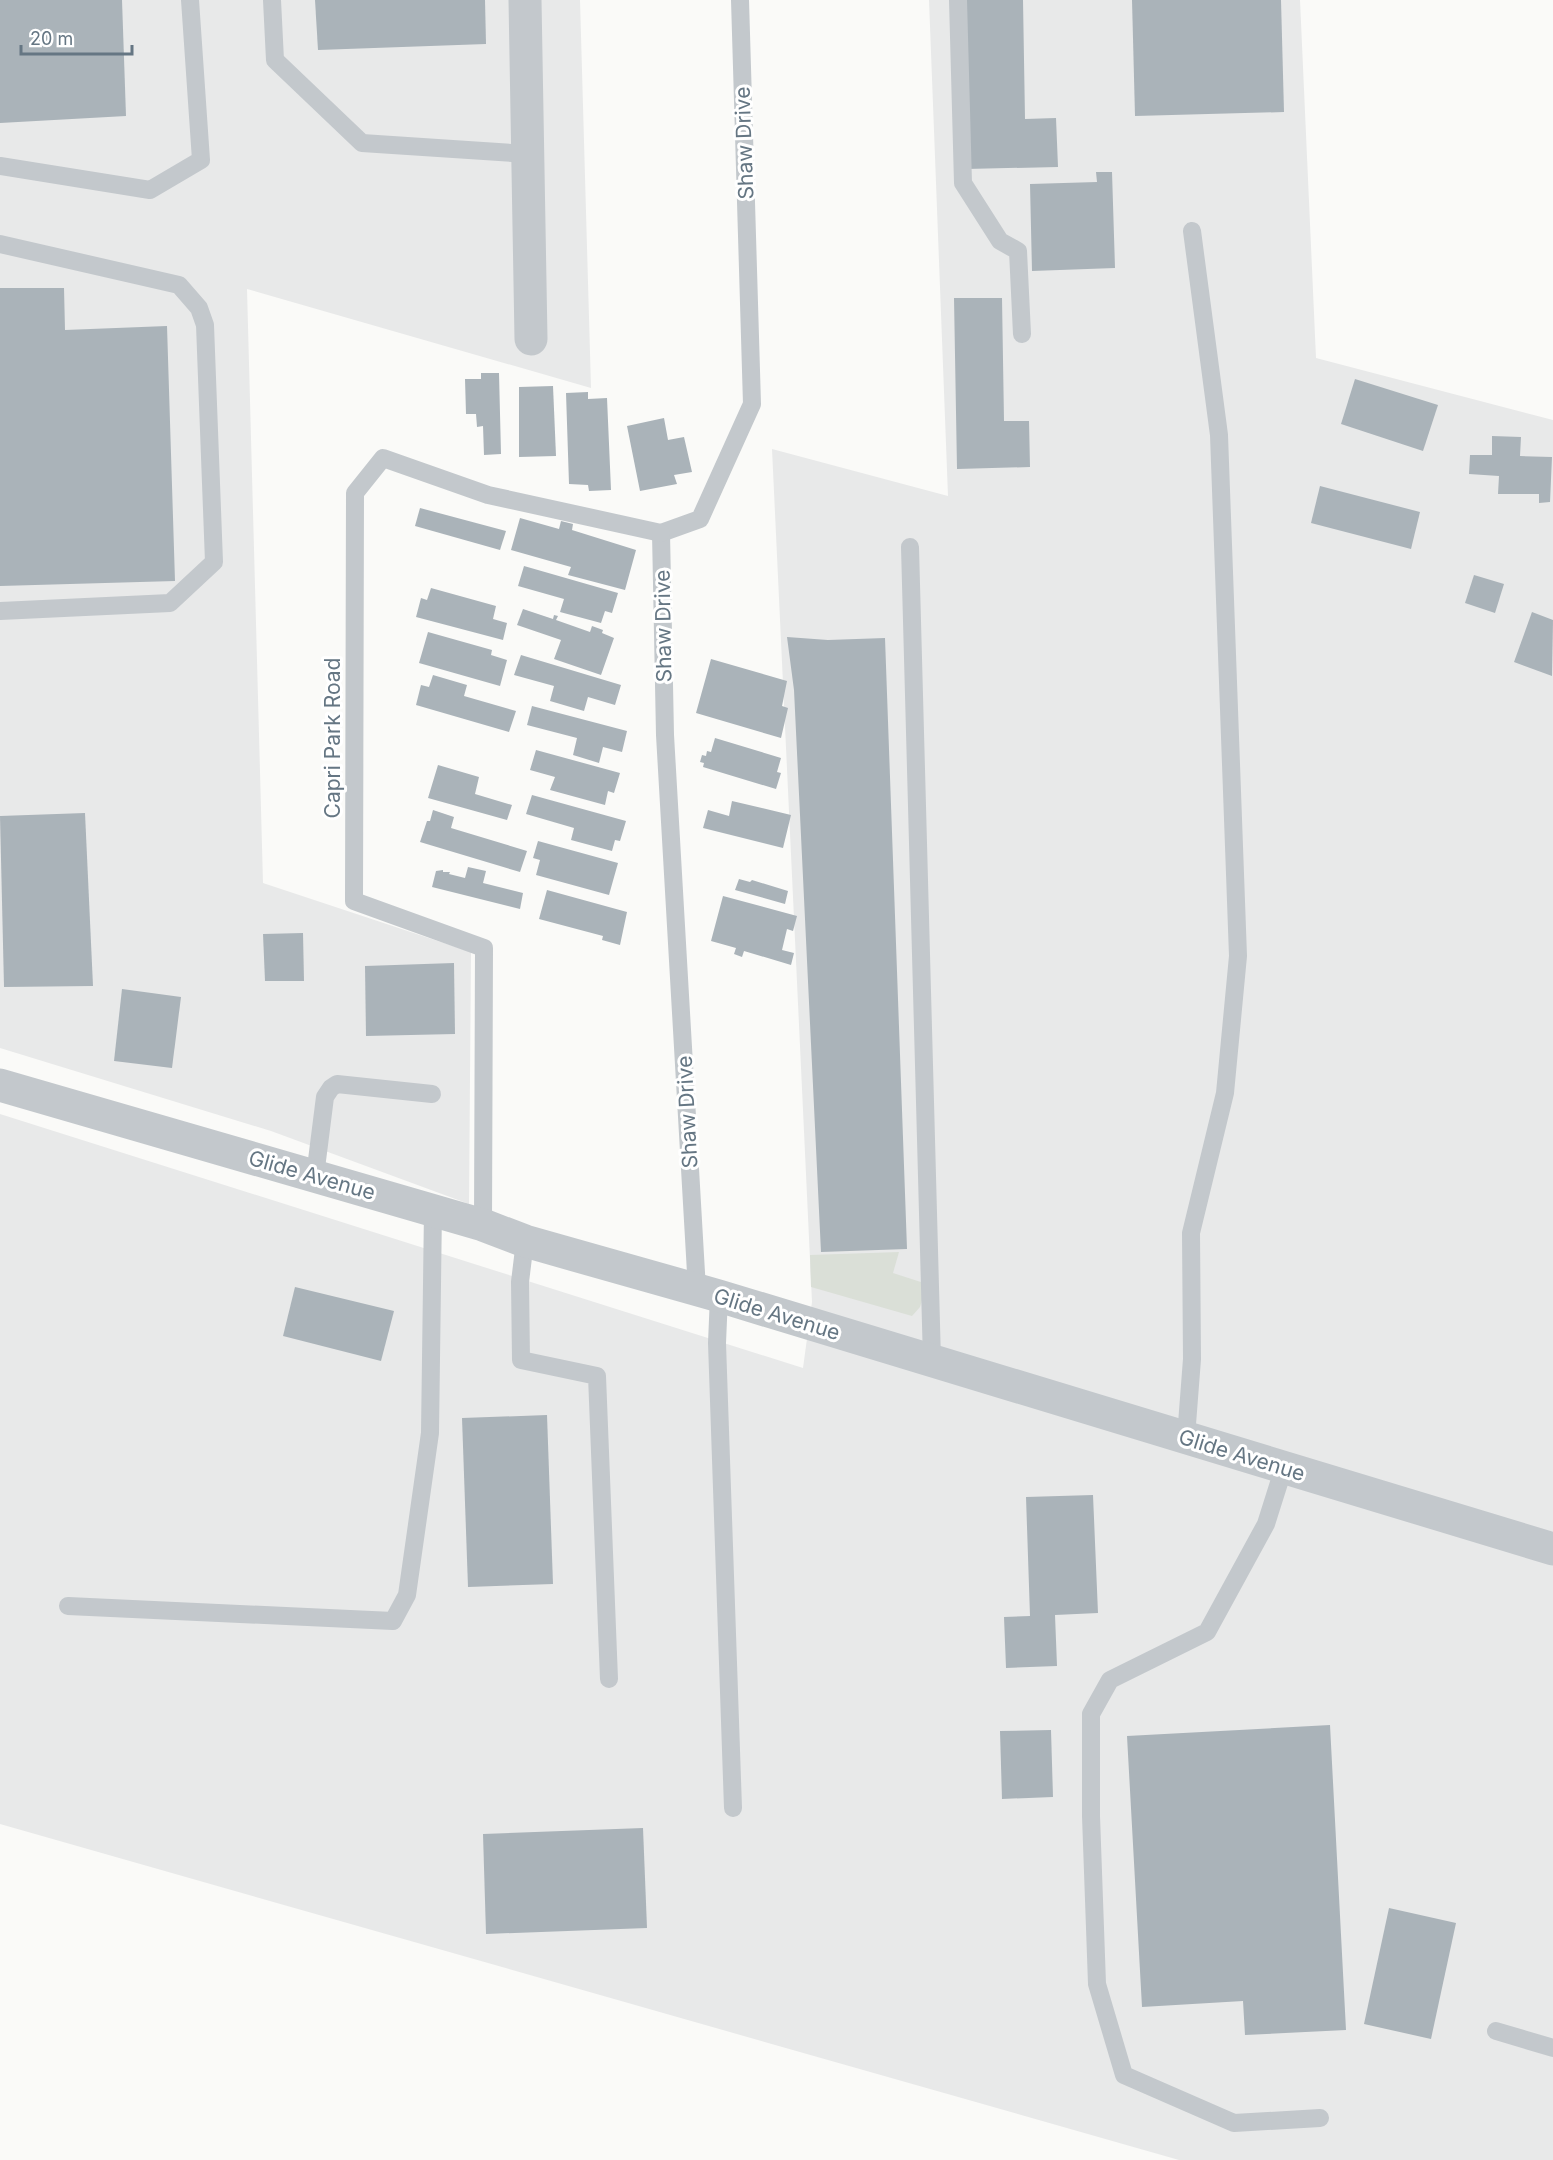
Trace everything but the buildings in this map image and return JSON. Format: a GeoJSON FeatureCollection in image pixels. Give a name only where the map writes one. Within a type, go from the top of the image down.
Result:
{"type":"FeatureCollection","features":[{"type":"Feature","properties":{"kind":"street"},"geometry":{"type":"LineString","coordinates":[[525,0],[531,339]]}},
{"type":"Feature","properties":{"kind":"street","name":"Glide Avenue"},"geometry":{"type":"LineString","coordinates":[[0,1084],[433,1210],[525,1241],[708,1293],[1553,1549]]}},
{"type":"Feature","properties":{"kind":"lane"},"geometry":{"type":"LineString","coordinates":[[0,166],[150,190],[201,160],[190,0]]}},
{"type":"Feature","properties":{"kind":"lane"},"geometry":{"type":"LineString","coordinates":[[272,0],[275,60],[362,143],[528,154]]}},
{"type":"Feature","properties":{"kind":"lane","name":"Shaw Drive"},"geometry":{"type":"LineString","coordinates":[[734,1808],[717,1343],[708,1293],[665,735],[661,533],[700,519],[752,404],[740,0]]}},
{"type":"Feature","properties":{"kind":"lane"},"geometry":{"type":"LineString","coordinates":[[958,0],[963,183],[1000,242],[1018,251],[1022,334]]}},
{"type":"Feature","properties":{"kind":"lane"},"geometry":{"type":"LineString","coordinates":[[1186,1437],[1192,1359],[1191,1233],[1225,1093],[1238,956],[1219,435],[1192,231]]}},
{"type":"Feature","properties":{"kind":"lane"},"geometry":{"type":"LineString","coordinates":[[0,244],[179,285],[199,308],[205,325],[214,562],[170,603],[0,610]]}},
{"type":"Feature","properties":{"kind":"lane","name":"Capri Park Road"},"geometry":{"type":"LineString","coordinates":[[483,1225],[484,948],[354,901],[355,493],[383,458],[488,495],[661,533]]}},
{"type":"Feature","properties":{"kind":"lane"},"geometry":{"type":"LineString","coordinates":[[910,547],[932,1361]]}},
{"type":"Feature","properties":{"kind":"lane"},"geometry":{"type":"LineString","coordinates":[[315,1176],[326,1097],[331,1088],[337,1084],[432,1094]]}},
{"type":"Feature","properties":{"kind":"lane"},"geometry":{"type":"LineString","coordinates":[[68,1606],[393,1622],[407,1595],[430,1433],[433,1210]]}},
{"type":"Feature","properties":{"kind":"lane"},"geometry":{"type":"LineString","coordinates":[[525,1241],[520,1282],[521,1360],[597,1376],[609,1679]]}},
{"type":"Feature","properties":{"kind":"lane"},"geometry":{"type":"LineString","coordinates":[[1284,1467],[1266,1524],[1207,1632],[1110,1680],[1091,1714],[1091,1816],[1097,1984],[1124,2075],[1234,2123],[1320,2118]]}},
{"type":"Feature","properties":{"kind":"lane"},"geometry":{"type":"LineString","coordinates":[[1496,2031],[1553,2048]]}},
{"type":"Feature","properties":{"kind":"shaded area"},"geometry":{"type":"Polygon","coordinates":[[[0,0],[580,0],[591,388],[247,289],[263,883],[471,952],[469,1204],[271,1131],[0,1048],[0,0]]]}},
{"type":"Feature","properties":{"kind":"shaded area"},"geometry":{"type":"Polygon","coordinates":[[[929,0],[1300,0],[1316,358],[1553,420],[1553,2160],[1179,2160],[0,1824],[0,1114],[803,1368],[812,1302],[772,449],[948,496],[929,0]]]}},
{"type":"Feature","properties":{"kind":"shaded area"},"geometry":{"type":"Polygon","coordinates":[[[899,1252],[893,1273],[927,1284],[920,1307],[912,1316],[811,1287],[810,1255],[899,1252]]]}}]}
